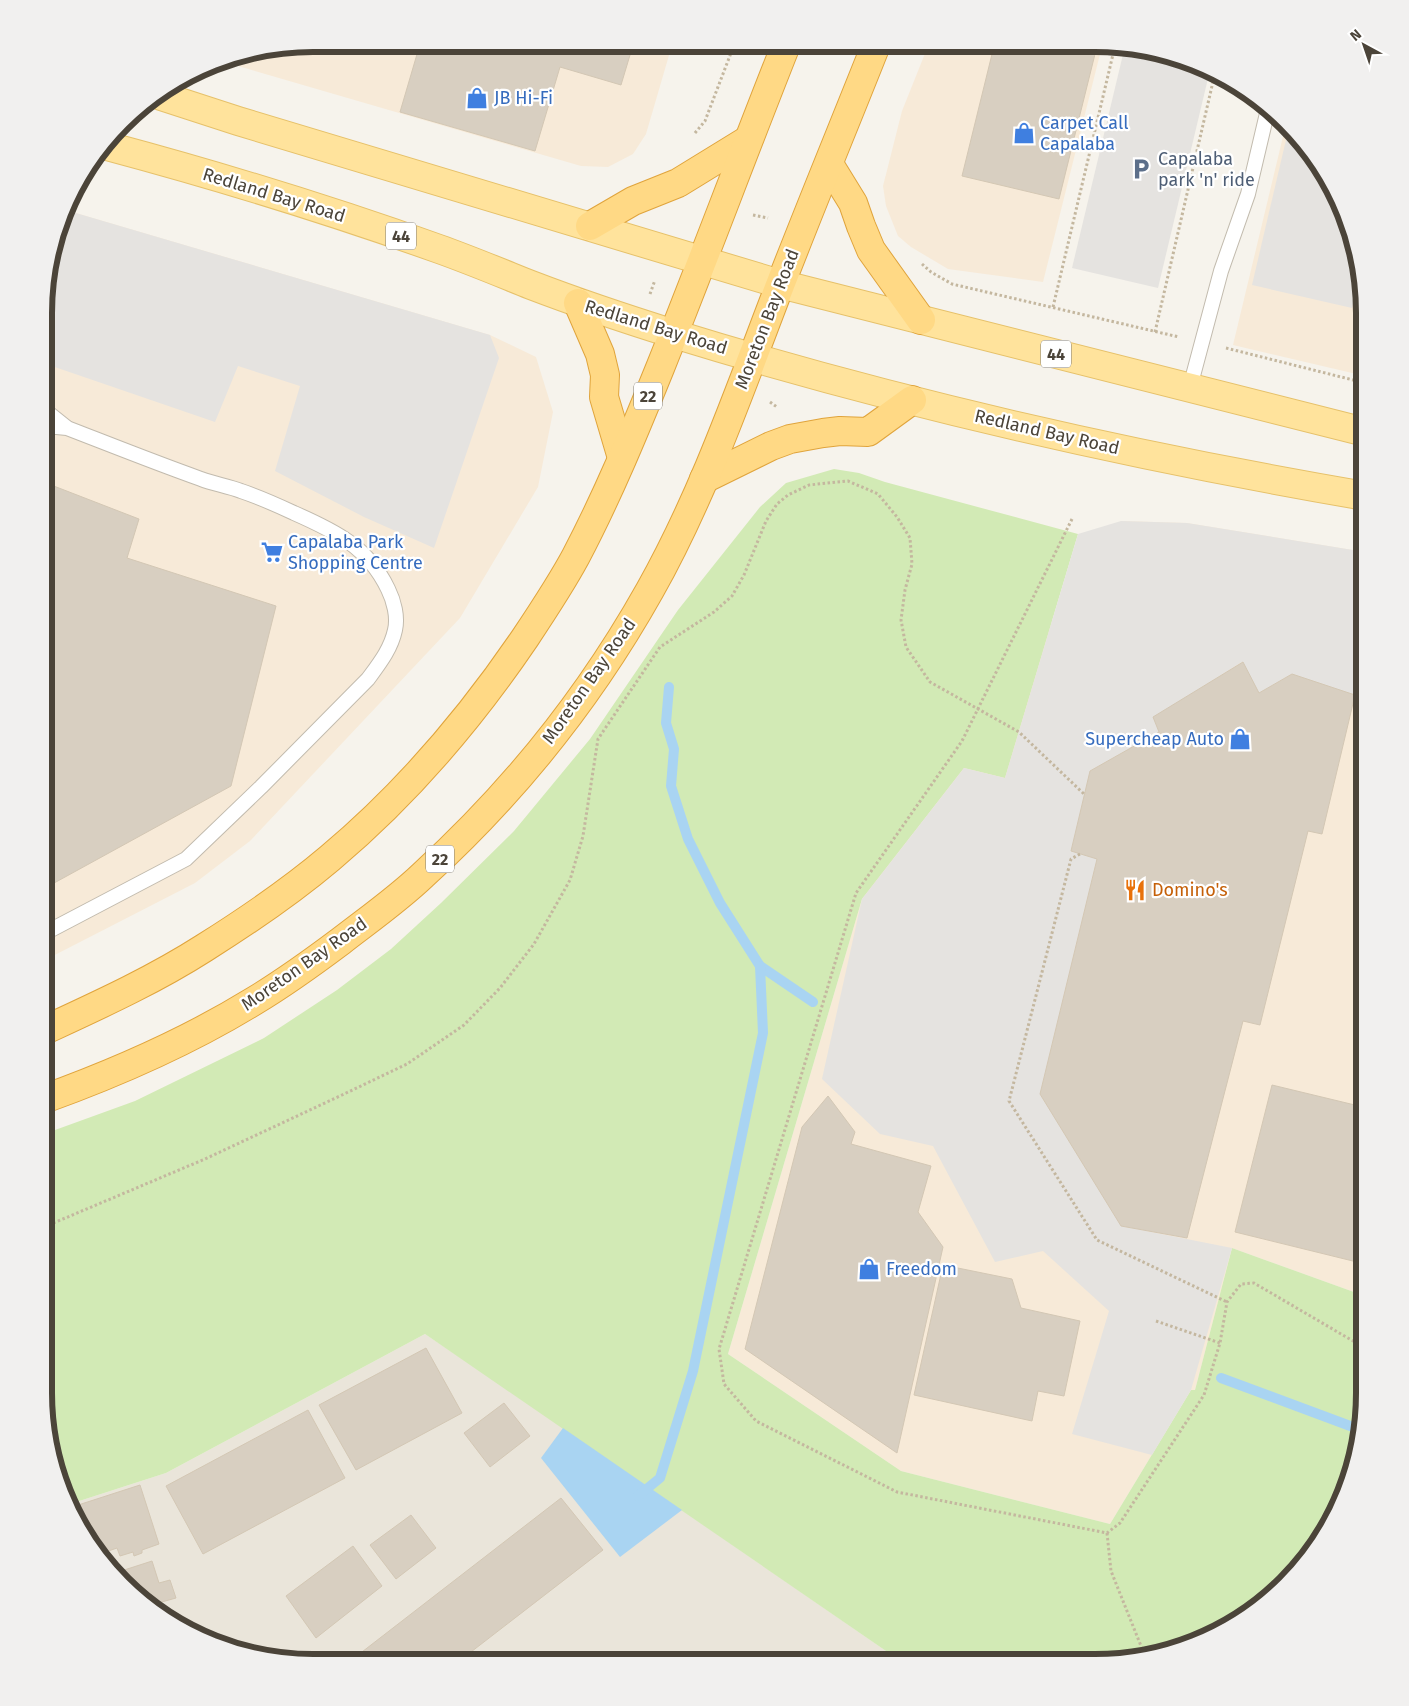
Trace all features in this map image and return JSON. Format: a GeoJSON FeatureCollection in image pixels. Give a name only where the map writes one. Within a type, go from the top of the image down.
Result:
{"type":"FeatureCollection","features":[{"type":"Feature","properties":{"kind":"highway","name":"22"},"geometry":{"type":"LineString","coordinates":[[52,1026],[114,998],[203,949],[263,908],[329,859],[377,815],[448,741],[512,656],[547,605],[574,559],[601,505],[703,262],[783,52]]}},
{"type":"Feature","properties":{"kind":"highway","name":"Moreton Bay Road"},"geometry":{"type":"LineString","coordinates":[[52,1096],[137,1061],[200,1031],[254,1001],[306,967],[421,878],[469,832],[567,720],[609,658],[650,590],[682,527],[704,479],[873,52]]}},
{"type":"Feature","properties":{"kind":"highway"},"geometry":{"type":"LineString","coordinates":[[590,226],[633,201],[685,179],[748,140]]}},
{"type":"Feature","properties":{"kind":"highway"},"geometry":{"type":"LineString","coordinates":[[829,164],[853,204],[871,250],[921,320]]}},
{"type":"Feature","properties":{"kind":"highway"},"geometry":{"type":"LineString","coordinates":[[578,303],[600,354],[605,376],[604,397],[622,458]]}},
{"type":"Feature","properties":{"kind":"highway"},"geometry":{"type":"LineString","coordinates":[[704,479],[771,446],[790,439],[840,431],[868,432],[912,400]]}},
{"type":"Feature","properties":{"kind":"main road","name":"44"},"geometry":{"type":"LineString","coordinates":[[166,98],[780,284],[1356,430]]}},
{"type":"Feature","properties":{"kind":"main road","name":"Redland Bay Road"},"geometry":{"type":"LineString","coordinates":[[112,147],[332,212],[442,250],[578,303],[674,334],[817,376],[1102,446],[1260,478],[1356,494]]}},
{"type":"Feature","properties":{"kind":"lane"},"geometry":{"type":"LineString","coordinates":[[1190,387],[1221,271],[1248,194],[1266,116]]}},
{"type":"Feature","properties":{"kind":"lane"},"geometry":{"type":"LineString","coordinates":[[52,416],[67,428]]}},
{"type":"Feature","properties":{"kind":"lane"},"geometry":{"type":"LineString","coordinates":[[52,427],[67,428],[204,480],[242,491],[338,534],[367,558],[382,577],[395,607],[396,628],[383,659],[368,679],[186,860],[52,929]]}},
{"type":"Feature","properties":{"kind":"path"},"geometry":{"type":"LineString","coordinates":[[691,139],[705,121],[731,52]]}},
{"type":"Feature","properties":{"kind":"path"},"geometry":{"type":"LineString","coordinates":[[1052,308],[1113,53]]}},
{"type":"Feature","properties":{"kind":"path"},"geometry":{"type":"LineString","coordinates":[[1155,332],[1213,80]]}},
{"type":"Feature","properties":{"kind":"path"},"geometry":{"type":"LineString","coordinates":[[745,214],[768,218]]}},
{"type":"Feature","properties":{"kind":"path"},"geometry":{"type":"LineString","coordinates":[[916,259],[930,272],[952,284],[1202,342],[1356,381]]}},
{"type":"Feature","properties":{"kind":"path"},"geometry":{"type":"LineString","coordinates":[[52,1224],[205,1159],[342,1095],[406,1064],[464,1025],[500,988],[534,944],[570,880],[583,836],[598,739],[660,647],[714,612],[732,596],[744,575],[766,521],[777,504],[788,495],[810,484],[848,481],[878,494],[897,516],[910,538],[912,564],[905,590],[901,620],[906,647],[930,682],[1019,732],[1084,794]]}},
{"type":"Feature","properties":{"kind":"path"},"geometry":{"type":"LineString","coordinates":[[1072,519],[962,741],[856,893],[719,1349],[724,1384],[756,1421],[897,1492],[1107,1533],[1120,1523],[1204,1395],[1220,1343],[1227,1302],[1241,1284],[1254,1283],[1356,1343]]}},
{"type":"Feature","properties":{"kind":"path"},"geometry":{"type":"LineString","coordinates":[[1080,854],[1071,858],[1009,1100],[1097,1240],[1227,1302]]}},
{"type":"Feature","properties":{"kind":"path"},"geometry":{"type":"LineString","coordinates":[[1156,1321],[1220,1343]]}},
{"type":"Feature","properties":{"kind":"path"},"geometry":{"type":"LineString","coordinates":[[1107,1533],[1111,1571],[1142,1649]]}},
{"type":"Feature","properties":{"kind":"shaded area"},"geometry":{"type":"Polygon","coordinates":[[[313,52],[670,52],[646,134],[633,154],[608,167],[581,166],[234,65],[279,55],[313,52]]]}},
{"type":"Feature","properties":{"kind":"shaded area"},"geometry":{"type":"Polygon","coordinates":[[[926,52],[1100,52],[1043,282],[948,269],[911,247],[898,236],[886,206],[883,186],[902,111],[926,52]]]}},
{"type":"Feature","properties":{"kind":"shaded area","name":"Capalaba park 'n' ride"},"geometry":{"type":"Polygon","coordinates":[[[1123,54],[1163,61],[1208,78],[1158,288],[1072,268],[1123,54]]]}},
{"type":"Feature","properties":{"kind":"shaded area"},"geometry":{"type":"Polygon","coordinates":[[[1284,133],[1313,168],[1330,198],[1343,229],[1348,246],[1356,296],[1356,374],[1233,345],[1284,133]]]}},
{"type":"Feature","properties":{"kind":"shaded area"},"geometry":{"type":"Polygon","coordinates":[[[1287,136],[1313,168],[1337,213],[1348,246],[1356,293],[1352,308],[1252,285],[1287,136]]]}},
{"type":"Feature","properties":{"kind":"shaded area","name":"Capalaba Park Shopping Centre"},"geometry":{"type":"Polygon","coordinates":[[[72,212],[490,335],[536,357],[553,412],[538,487],[460,618],[250,841],[195,883],[52,956],[52,313],[55,279],[61,246],[72,212]]]}},
{"type":"Feature","properties":{"kind":"shaded area"},"geometry":{"type":"Polygon","coordinates":[[[72,212],[490,335],[499,358],[434,548],[364,517],[275,471],[300,386],[238,366],[215,422],[52,366],[52,313],[55,279],[61,246],[72,212]]]}},
{"type":"Feature","properties":{"kind":"shaded area"},"geometry":{"type":"Polygon","coordinates":[[[1121,521],[1187,523],[1356,551],[1356,1293],[1232,1248],[1195,1390],[1191,1390],[1110,1524],[901,1471],[728,1354],[862,899],[1121,521]]]}},
{"type":"Feature","properties":{"kind":"shaded area"},"geometry":{"type":"Polygon","coordinates":[[[1121,521],[1187,523],[1356,551],[1355,695],[1292,674],[1259,693],[1242,662],[1154,717],[1159,732],[1090,771],[1071,851],[1097,859],[1040,1094],[1121,1226],[1232,1248],[1191,1390],[1152,1455],[1072,1434],[1109,1311],[1043,1251],[995,1262],[933,1146],[880,1134],[822,1079],[862,899],[964,768],[1005,778],[1078,534],[1121,521]]]}},
{"type":"Feature","properties":{"kind":"shaded area"},"geometry":{"type":"Polygon","coordinates":[[[425,1334],[890,1654],[313,1654],[279,1651],[246,1645],[213,1634],[183,1619],[141,1589],[117,1565],[96,1538],[76,1502],[166,1473],[425,1334]]]}},
{"type":"Feature","properties":{"kind":"green space"},"geometry":{"type":"Polygon","coordinates":[[[834,469],[859,473],[885,482],[1078,534],[1005,778],[964,768],[862,899],[728,1354],[901,1471],[1110,1524],[1191,1390],[1195,1390],[1232,1248],[1356,1293],[1356,1410],[1354,1427],[1343,1477],[1330,1508],[1313,1538],[1292,1565],[1268,1589],[1241,1610],[1196,1634],[1163,1645],[1130,1651],[1096,1654],[890,1654],[425,1334],[166,1473],[76,1502],[61,1460],[53,1410],[52,1131],[135,1101],[264,1038],[337,990],[391,949],[514,831],[590,739],[678,610],[760,507],[786,483],[834,469]]]}},
{"type":"Feature","properties":{"kind":"water"},"geometry":{"type":"Polygon","coordinates":[[[563,1428],[682,1510],[620,1557],[541,1458],[563,1428]]]}},
{"type":"Feature","properties":{"kind":"building","name":"JB Hi-Fi"},"geometry":{"type":"Polygon","coordinates":[[[418,52],[631,52],[621,85],[560,67],[535,151],[400,112],[418,52]]]}},
{"type":"Feature","properties":{"kind":"building"},"geometry":{"type":"Polygon","coordinates":[[[993,52],[1096,52],[1059,199],[962,176],[993,52]]]}},
{"type":"Feature","properties":{"kind":"building"},"geometry":{"type":"Polygon","coordinates":[[[52,485],[139,519],[127,558],[276,606],[231,786],[52,884],[52,485]]]}},
{"type":"Feature","properties":{"kind":"building"},"geometry":{"type":"Polygon","coordinates":[[[1243,662],[1259,693],[1292,674],[1355,695],[1322,834],[1308,831],[1260,1025],[1243,1021],[1187,1238],[1121,1226],[1040,1094],[1097,859],[1071,851],[1090,771],[1159,732],[1153,717],[1243,662]]]}},
{"type":"Feature","properties":{"kind":"building"},"geometry":{"type":"Polygon","coordinates":[[[1272,1085],[1356,1105],[1356,1262],[1235,1232],[1272,1085]]]}},
{"type":"Feature","properties":{"kind":"building"},"geometry":{"type":"Polygon","coordinates":[[[828,1096],[855,1132],[851,1144],[931,1166],[918,1212],[943,1247],[897,1453],[745,1349],[802,1127],[828,1096]]]}},
{"type":"Feature","properties":{"kind":"building"},"geometry":{"type":"Polygon","coordinates":[[[943,1265],[1012,1279],[1021,1308],[1080,1321],[1064,1396],[1038,1391],[1032,1421],[914,1395],[943,1265]]]}},
{"type":"Feature","properties":{"kind":"building"},"geometry":{"type":"Polygon","coordinates":[[[426,1348],[462,1413],[356,1470],[319,1405],[426,1348]]]}},
{"type":"Feature","properties":{"kind":"building"},"geometry":{"type":"Polygon","coordinates":[[[504,1403],[530,1436],[490,1467],[464,1433],[504,1403]]]}},
{"type":"Feature","properties":{"kind":"building"},"geometry":{"type":"Polygon","coordinates":[[[308,1410],[345,1478],[203,1554],[166,1486],[308,1410]]]}},
{"type":"Feature","properties":{"kind":"building"},"geometry":{"type":"Polygon","coordinates":[[[140,1485],[159,1544],[142,1550],[142,1553],[134,1556],[133,1552],[120,1556],[117,1548],[107,1552],[96,1538],[78,1505],[140,1485]]]}},
{"type":"Feature","properties":{"kind":"building"},"geometry":{"type":"Polygon","coordinates":[[[561,1498],[603,1550],[468,1654],[359,1654],[561,1498]]]}},
{"type":"Feature","properties":{"kind":"building"},"geometry":{"type":"Polygon","coordinates":[[[411,1515],[436,1548],[396,1579],[370,1545],[411,1515]]]}},
{"type":"Feature","properties":{"kind":"building"},"geometry":{"type":"Polygon","coordinates":[[[353,1546],[382,1586],[316,1638],[286,1596],[353,1546]]]}},
{"type":"Feature","properties":{"kind":"building"},"geometry":{"type":"Polygon","coordinates":[[[152,1561],[159,1583],[170,1580],[176,1598],[159,1603],[123,1571],[152,1561]]]}},
{"type":"Feature","properties":{"kind":"waterway"},"geometry":{"type":"LineString","coordinates":[[669,687],[666,723],[674,749],[671,786],[688,839],[720,903],[760,966],[813,1002]]}},
{"type":"Feature","properties":{"kind":"waterway"},"geometry":{"type":"LineString","coordinates":[[638,1496],[660,1478],[693,1371],[763,1033],[760,966]]}},
{"type":"Feature","properties":{"kind":"waterway"},"geometry":{"type":"LineString","coordinates":[[1221,1378],[1354,1427]]}},
{"type":"Feature","properties":{"kind":"place","name":"JB Hi-Fi"},"geometry":{"type":"Point","coordinates":[477,98]}},
{"type":"Feature","properties":{"kind":"place","name":"Carpet Call Capalaba"},"geometry":{"type":"Point","coordinates":[1024,133]}},
{"type":"Feature","properties":{"kind":"place","name":"Capalaba park 'n' ride"},"geometry":{"type":"Point","coordinates":[1141,169]}},
{"type":"Feature","properties":{"kind":"place","name":"Capalaba Park Shopping Centre"},"geometry":{"type":"Point","coordinates":[272,552]}},
{"type":"Feature","properties":{"kind":"place","name":"Supercheap Auto"},"geometry":{"type":"Point","coordinates":[1240,739]}},
{"type":"Feature","properties":{"kind":"place","name":"Domino's"},"geometry":{"type":"Point","coordinates":[1135,890]}},
{"type":"Feature","properties":{"kind":"place","name":"Freedom"},"geometry":{"type":"Point","coordinates":[869,1269]}}]}
